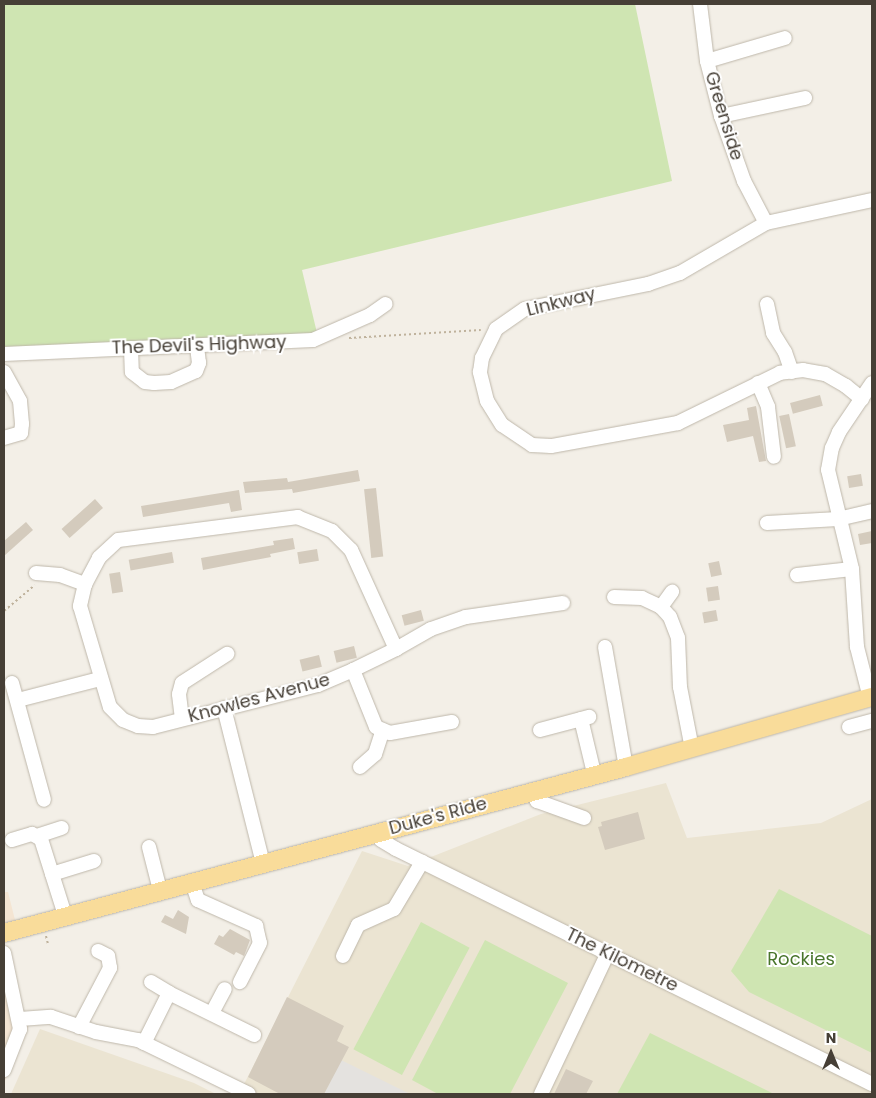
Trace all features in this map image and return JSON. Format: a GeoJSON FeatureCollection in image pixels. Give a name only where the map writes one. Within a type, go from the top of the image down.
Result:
{"type":"FeatureCollection","features":[{"type":"Feature","properties":{"kind":"main road","name":"Duke's Ride"},"geometry":{"type":"LineString","coordinates":[[4,933],[594,773],[626,767],[871,698]]}},
{"type":"Feature","properties":{"kind":"street","name":"Greenside"},"geometry":{"type":"LineString","coordinates":[[700,4],[707,60],[721,116],[744,181],[766,223]]}},
{"type":"Feature","properties":{"kind":"street"},"geometry":{"type":"LineString","coordinates":[[707,60],[785,38]]}},
{"type":"Feature","properties":{"kind":"street"},"geometry":{"type":"LineString","coordinates":[[721,116],[805,98]]}},
{"type":"Feature","properties":{"kind":"street","name":"Linkway"},"geometry":{"type":"LineString","coordinates":[[862,399],[846,386],[825,374],[792,372],[758,383],[678,423],[551,446],[532,445],[502,425],[493,415],[482,387],[482,358],[496,329],[508,318],[543,303],[648,284],[680,273],[766,223],[872,200]]}},
{"type":"Feature","properties":{"kind":"street","name":"The Devil's Highway"},"geometry":{"type":"LineString","coordinates":[[4,354],[314,340],[330,334],[386,304]]}},
{"type":"Feature","properties":{"kind":"street"},"geometry":{"type":"LineString","coordinates":[[767,304],[773,333],[785,352],[792,372]]}},
{"type":"Feature","properties":{"kind":"street"},"geometry":{"type":"LineString","coordinates":[[131,348],[132,372],[145,382],[154,383],[171,382],[196,371],[199,363],[197,346]]}},
{"type":"Feature","properties":{"kind":"street"},"geometry":{"type":"LineString","coordinates":[[4,372],[20,402],[22,424],[21,433],[4,438]]}},
{"type":"Feature","properties":{"kind":"street"},"geometry":{"type":"LineString","coordinates":[[758,383],[768,407],[774,457]]}},
{"type":"Feature","properties":{"kind":"street"},"geometry":{"type":"LineString","coordinates":[[871,698],[857,647],[852,569],[838,519],[828,470],[832,448],[872,383]]}},
{"type":"Feature","properties":{"kind":"street"},"geometry":{"type":"LineString","coordinates":[[767,523],[838,519],[872,511]]}},
{"type":"Feature","properties":{"kind":"street","name":"Knowles Avenue"},"geometry":{"type":"LineString","coordinates":[[286,517],[304,518],[332,531],[351,550],[396,649],[318,685],[153,727],[138,726],[123,720],[110,707],[100,679],[80,606],[85,584],[99,558],[118,540],[286,517]]}},
{"type":"Feature","properties":{"kind":"street"},"geometry":{"type":"LineString","coordinates":[[796,575],[852,569]]}},
{"type":"Feature","properties":{"kind":"street"},"geometry":{"type":"LineString","coordinates":[[42,574],[85,584]]}},
{"type":"Feature","properties":{"kind":"street"},"geometry":{"type":"LineString","coordinates":[[661,607],[672,592]]}},
{"type":"Feature","properties":{"kind":"street"},"geometry":{"type":"LineString","coordinates":[[614,597],[642,598],[661,607],[670,617],[678,638],[680,687],[692,749]]}},
{"type":"Feature","properties":{"kind":"street"},"geometry":{"type":"LineString","coordinates":[[396,649],[431,629],[466,617],[563,603]]}},
{"type":"Feature","properties":{"kind":"street"},"geometry":{"type":"LineString","coordinates":[[606,647],[626,767]]}},
{"type":"Feature","properties":{"kind":"street"},"geometry":{"type":"LineString","coordinates":[[182,719],[179,694],[182,682],[227,654]]}},
{"type":"Feature","properties":{"kind":"street"},"geometry":{"type":"LineString","coordinates":[[353,670],[376,727],[390,733],[452,722]]}},
{"type":"Feature","properties":{"kind":"street"},"geometry":{"type":"LineString","coordinates":[[18,700],[100,679]]}},
{"type":"Feature","properties":{"kind":"street"},"geometry":{"type":"LineString","coordinates":[[12,683],[44,800]]}},
{"type":"Feature","properties":{"kind":"street"},"geometry":{"type":"LineString","coordinates":[[224,708],[263,862]]}},
{"type":"Feature","properties":{"kind":"street"},"geometry":{"type":"LineString","coordinates":[[540,730],[585,718],[594,773]]}},
{"type":"Feature","properties":{"kind":"street"},"geometry":{"type":"LineString","coordinates":[[849,727],[872,721]]}},
{"type":"Feature","properties":{"kind":"street"},"geometry":{"type":"LineString","coordinates":[[360,767],[375,754],[384,730]]}},
{"type":"Feature","properties":{"kind":"street"},"geometry":{"type":"LineString","coordinates":[[533,790],[537,801],[584,818]]}},
{"type":"Feature","properties":{"kind":"street"},"geometry":{"type":"LineString","coordinates":[[37,836],[62,828]]}},
{"type":"Feature","properties":{"kind":"street","name":"The Kilometre"},"geometry":{"type":"LineString","coordinates":[[376,832],[381,840],[422,862],[872,1084]]}},
{"type":"Feature","properties":{"kind":"street"},"geometry":{"type":"LineString","coordinates":[[12,840],[32,834],[41,838],[65,915]]}},
{"type":"Feature","properties":{"kind":"street"},"geometry":{"type":"LineString","coordinates":[[149,847],[160,890]]}},
{"type":"Feature","properties":{"kind":"street"},"geometry":{"type":"LineString","coordinates":[[52,874],[94,861]]}},
{"type":"Feature","properties":{"kind":"street"},"geometry":{"type":"LineString","coordinates":[[343,956],[358,925],[394,909],[422,862]]}},
{"type":"Feature","properties":{"kind":"street"},"geometry":{"type":"LineString","coordinates":[[192,882],[198,900],[256,926],[260,943],[240,982]]}},
{"type":"Feature","properties":{"kind":"street"},"geometry":{"type":"LineString","coordinates":[[80,1027],[110,968],[108,956],[98,951]]}},
{"type":"Feature","properties":{"kind":"street"},"geometry":{"type":"LineString","coordinates":[[4,953],[20,1018],[16,1042],[4,1070]]}},
{"type":"Feature","properties":{"kind":"street"},"geometry":{"type":"LineString","coordinates":[[541,1094],[608,953]]}},
{"type":"Feature","properties":{"kind":"street"},"geometry":{"type":"LineString","coordinates":[[151,982],[169,993],[254,1035]]}},
{"type":"Feature","properties":{"kind":"street"},"geometry":{"type":"LineString","coordinates":[[212,1013],[225,989]]}},
{"type":"Feature","properties":{"kind":"street"},"geometry":{"type":"LineString","coordinates":[[144,1043],[169,993]]}},
{"type":"Feature","properties":{"kind":"street"},"geometry":{"type":"LineString","coordinates":[[20,1018],[51,1016],[104,1034],[144,1043],[249,1094]]}},
{"type":"Feature","properties":{"kind":"path"},"geometry":{"type":"LineString","coordinates":[[330,334],[340,338],[496,329]]}},
{"type":"Feature","properties":{"kind":"path"},"geometry":{"type":"LineString","coordinates":[[4,611],[42,574]]}},
{"type":"Feature","properties":{"kind":"shaded area"},"geometry":{"type":"Polygon","coordinates":[[[666,783],[687,838],[821,823],[872,799],[872,1094],[239,1094],[362,851],[408,866],[541,814],[666,783]]]}},
{"type":"Feature","properties":{"kind":"shaded area"},"geometry":{"type":"Polygon","coordinates":[[[4,892],[8,892],[16,924],[4,927],[4,892]]]}},
{"type":"Feature","properties":{"kind":"shaded area"},"geometry":{"type":"Polygon","coordinates":[[[14,977],[28,1027],[4,1083],[4,979],[14,977]]]}},
{"type":"Feature","properties":{"kind":"shaded area"},"geometry":{"type":"Polygon","coordinates":[[[40,1029],[194,1083],[216,1094],[11,1094],[40,1029]]]}},
{"type":"Feature","properties":{"kind":"shaded area"},"geometry":{"type":"Polygon","coordinates":[[[341,1060],[410,1094],[324,1094],[341,1060]]]}},
{"type":"Feature","properties":{"kind":"green space"},"geometry":{"type":"Polygon","coordinates":[[[4,4],[635,4],[672,181],[302,270],[317,333],[4,357],[4,4]]]}},
{"type":"Feature","properties":{"kind":"green space","name":"Rockies"},"geometry":{"type":"Polygon","coordinates":[[[779,889],[872,936],[872,1053],[749,992],[731,971],[779,889]]]}},
{"type":"Feature","properties":{"kind":"green space"},"geometry":{"type":"Polygon","coordinates":[[[421,922],[470,948],[402,1075],[353,1049],[421,922]]]}},
{"type":"Feature","properties":{"kind":"green space"},"geometry":{"type":"Polygon","coordinates":[[[485,940],[568,983],[510,1094],[438,1094],[412,1080],[485,940]]]}},
{"type":"Feature","properties":{"kind":"green space"},"geometry":{"type":"Polygon","coordinates":[[[650,1033],[774,1094],[617,1094],[650,1033]]]}},
{"type":"Feature","properties":{"kind":"building"},"geometry":{"type":"Polygon","coordinates":[[[820,395],[823,406],[793,414],[790,403],[820,395]]]}},
{"type":"Feature","properties":{"kind":"building"},"geometry":{"type":"Polygon","coordinates":[[[756,406],[766,461],[759,462],[753,436],[727,442],[723,425],[749,420],[747,408],[756,406]]]}},
{"type":"Feature","properties":{"kind":"building"},"geometry":{"type":"Polygon","coordinates":[[[789,414],[796,446],[786,448],[779,416],[789,414]]]}},
{"type":"Feature","properties":{"kind":"building"},"geometry":{"type":"Polygon","coordinates":[[[358,470],[360,481],[293,493],[292,489],[245,493],[243,482],[287,478],[288,482],[358,470]]]}},
{"type":"Feature","properties":{"kind":"building"},"geometry":{"type":"Polygon","coordinates":[[[861,474],[863,486],[849,488],[847,476],[861,474]]]}},
{"type":"Feature","properties":{"kind":"building"},"geometry":{"type":"Polygon","coordinates":[[[376,488],[383,557],[371,558],[364,489],[376,488]]]}},
{"type":"Feature","properties":{"kind":"building"},"geometry":{"type":"Polygon","coordinates":[[[239,490],[242,510],[231,512],[229,503],[143,517],[141,506],[239,490]]]}},
{"type":"Feature","properties":{"kind":"building"},"geometry":{"type":"Polygon","coordinates":[[[95,499],[103,508],[70,538],[62,529],[95,499]]]}},
{"type":"Feature","properties":{"kind":"building"},"geometry":{"type":"Polygon","coordinates":[[[26,522],[33,530],[4,556],[4,541],[26,522]]]}},
{"type":"Feature","properties":{"kind":"building"},"geometry":{"type":"Polygon","coordinates":[[[872,531],[872,543],[860,545],[858,534],[872,531]]]}},
{"type":"Feature","properties":{"kind":"building"},"geometry":{"type":"Polygon","coordinates":[[[293,538],[295,549],[270,554],[271,557],[203,570],[201,558],[274,545],[273,541],[293,538]]]}},
{"type":"Feature","properties":{"kind":"building"},"geometry":{"type":"Polygon","coordinates":[[[317,549],[319,561],[299,564],[297,552],[317,549]]]}},
{"type":"Feature","properties":{"kind":"building"},"geometry":{"type":"Polygon","coordinates":[[[172,552],[174,563],[131,570],[129,560],[172,552]]]}},
{"type":"Feature","properties":{"kind":"building"},"geometry":{"type":"Polygon","coordinates":[[[719,561],[722,575],[711,577],[708,563],[719,561]]]}},
{"type":"Feature","properties":{"kind":"building"},"geometry":{"type":"Polygon","coordinates":[[[120,572],[123,592],[112,593],[109,574],[120,572]]]}},
{"type":"Feature","properties":{"kind":"building"},"geometry":{"type":"Polygon","coordinates":[[[718,586],[720,600],[708,602],[706,588],[718,586]]]}},
{"type":"Feature","properties":{"kind":"building"},"geometry":{"type":"Polygon","coordinates":[[[421,610],[424,621],[405,626],[402,615],[421,610]]]}},
{"type":"Feature","properties":{"kind":"building"},"geometry":{"type":"Polygon","coordinates":[[[716,610],[718,621],[704,623],[702,612],[716,610]]]}},
{"type":"Feature","properties":{"kind":"building"},"geometry":{"type":"Polygon","coordinates":[[[354,646],[357,658],[337,663],[334,651],[354,646]]]}},
{"type":"Feature","properties":{"kind":"building"},"geometry":{"type":"Polygon","coordinates":[[[319,655],[322,667],[302,671],[300,660],[319,655]]]}},
{"type":"Feature","properties":{"kind":"building"},"geometry":{"type":"Polygon","coordinates":[[[638,812],[645,839],[605,850],[598,827],[602,826],[601,822],[638,812]]]}},
{"type":"Feature","properties":{"kind":"building"},"geometry":{"type":"Polygon","coordinates":[[[178,910],[189,917],[186,934],[161,922],[165,915],[173,919],[178,910]]]}},
{"type":"Feature","properties":{"kind":"building"},"geometry":{"type":"Polygon","coordinates":[[[230,929],[250,940],[244,956],[236,952],[234,955],[214,944],[219,935],[223,937],[230,929]]]}},
{"type":"Feature","properties":{"kind":"building"},"geometry":{"type":"Polygon","coordinates":[[[287,997],[344,1026],[337,1041],[349,1047],[324,1094],[280,1094],[248,1077],[287,997]]]}},
{"type":"Feature","properties":{"kind":"building"},"geometry":{"type":"Polygon","coordinates":[[[566,1069],[593,1081],[586,1094],[554,1094],[566,1069]]]}}]}
